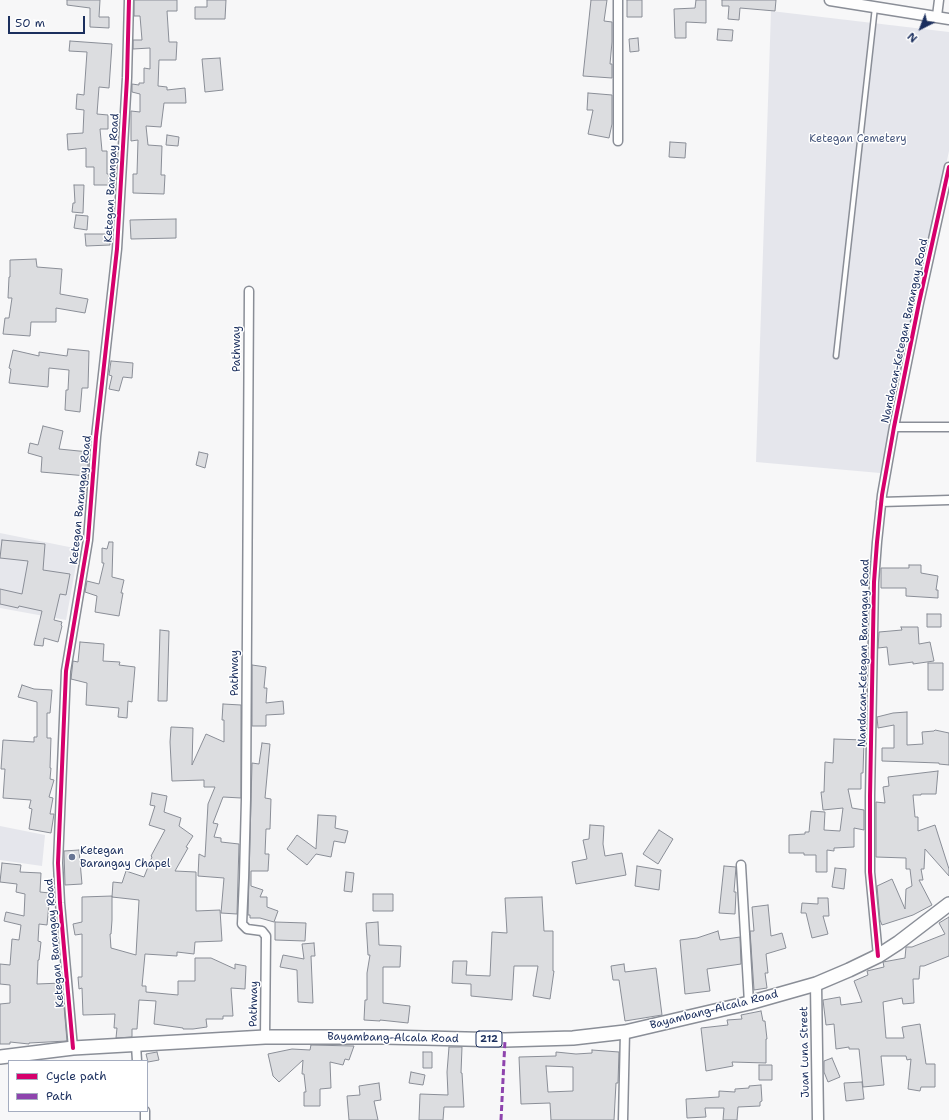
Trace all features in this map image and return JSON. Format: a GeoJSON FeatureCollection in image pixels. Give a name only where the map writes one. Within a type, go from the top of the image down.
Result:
{"type":"FeatureCollection","features":[{"type":"Feature","properties":{"kind":"main road","name":"Bayambang-Alcala Road"},"geometry":{"type":"LineString","coordinates":[[0,1057],[73,1048],[265,1037],[385,1037],[505,1040],[573,1038],[625,1032],[749,1003],[816,984],[878,956],[898,943],[949,904]]}},
{"type":"Feature","properties":{"kind":"street","name":"Ketegan Barangay Road"},"geometry":{"type":"LineString","coordinates":[[73,1048],[60,903],[58,862],[66,671],[88,540],[96,438],[117,249],[127,78],[129,0]]}},
{"type":"Feature","properties":{"kind":"street"},"geometry":{"type":"LineString","coordinates":[[618,0],[618,141]]}},
{"type":"Feature","properties":{"kind":"street"},"geometry":{"type":"LineString","coordinates":[[830,0],[938,16],[949,19]]}},
{"type":"Feature","properties":{"kind":"street"},"geometry":{"type":"LineString","coordinates":[[938,16],[939,0]]}},
{"type":"Feature","properties":{"kind":"street","name":"Nandacan-Ketegan Barangay Road"},"geometry":{"type":"LineString","coordinates":[[878,956],[870,872],[870,796],[874,582],[881,502],[894,427],[919,302],[949,167]]}},
{"type":"Feature","properties":{"kind":"street","name":"Pathway"},"geometry":{"type":"LineString","coordinates":[[249,292],[246,791],[242,924],[247,929],[262,931],[266,936],[265,1037]]}},
{"type":"Feature","properties":{"kind":"street"},"geometry":{"type":"LineString","coordinates":[[894,427],[949,427]]}},
{"type":"Feature","properties":{"kind":"street"},"geometry":{"type":"LineString","coordinates":[[881,502],[949,500]]}},
{"type":"Feature","properties":{"kind":"street"},"geometry":{"type":"LineString","coordinates":[[741,865],[749,1003]]}},
{"type":"Feature","properties":{"kind":"street","name":"Juan Luna Street"},"geometry":{"type":"LineString","coordinates":[[816,984],[818,1120]]}},
{"type":"Feature","properties":{"kind":"street"},"geometry":{"type":"LineString","coordinates":[[623,1120],[625,1032]]}},
{"type":"Feature","properties":{"kind":"street"},"geometry":{"type":"LineString","coordinates":[[136,1045],[137,1060]]}},
{"type":"Feature","properties":{"kind":"lane"},"geometry":{"type":"LineString","coordinates":[[836,356],[875,7]]}},
{"type":"Feature","properties":{"kind":"shaded area"},"geometry":{"type":"Polygon","coordinates":[[[0,533],[79,549],[66,620],[0,608],[0,533]]]}},
{"type":"Feature","properties":{"kind":"green space","name":"Ketegan Cemetery"},"geometry":{"type":"Polygon","coordinates":[[[771,11],[949,32],[949,151],[880,473],[756,462],[771,11]]]}},
{"type":"Feature","properties":{"kind":"green space"},"geometry":{"type":"Polygon","coordinates":[[[0,826],[45,835],[42,866],[0,860],[0,826]]]}},
{"type":"Feature","properties":{"kind":"building"},"geometry":{"type":"Polygon","coordinates":[[[67,0],[100,0],[99,17],[109,17],[109,28],[90,27],[90,8],[67,5],[67,0]]]}},
{"type":"Feature","properties":{"kind":"building"},"geometry":{"type":"Polygon","coordinates":[[[134,0],[177,0],[177,11],[167,11],[169,42],[177,42],[176,60],[159,60],[158,86],[167,87],[167,90],[185,88],[186,103],[164,103],[161,127],[146,126],[148,145],[162,146],[161,175],[165,175],[164,194],[133,193],[133,174],[137,174],[138,140],[131,141],[131,111],[140,112],[140,94],[132,92],[132,84],[139,85],[139,83],[144,83],[144,68],[150,69],[150,48],[133,49],[133,40],[142,40],[140,16],[134,16],[134,0]]]}},
{"type":"Feature","properties":{"kind":"building"},"geometry":{"type":"Polygon","coordinates":[[[207,0],[226,0],[225,19],[195,19],[195,7],[207,7],[207,0]]]}},
{"type":"Feature","properties":{"kind":"building"},"geometry":{"type":"Polygon","coordinates":[[[591,0],[607,0],[604,21],[612,22],[610,64],[612,64],[612,78],[583,76],[591,0]]]}},
{"type":"Feature","properties":{"kind":"building"},"geometry":{"type":"Polygon","coordinates":[[[627,0],[642,0],[642,17],[627,17],[627,0]]]}},
{"type":"Feature","properties":{"kind":"building"},"geometry":{"type":"Polygon","coordinates":[[[696,0],[706,0],[706,23],[686,22],[686,38],[675,38],[674,9],[695,8],[696,0]]]}},
{"type":"Feature","properties":{"kind":"building"},"geometry":{"type":"Polygon","coordinates":[[[722,0],[776,0],[775,11],[740,8],[739,20],[728,19],[729,6],[722,6],[722,0]]]}},
{"type":"Feature","properties":{"kind":"building"},"geometry":{"type":"Polygon","coordinates":[[[718,29],[733,30],[732,41],[717,40],[718,29]]]}},
{"type":"Feature","properties":{"kind":"building"},"geometry":{"type":"Polygon","coordinates":[[[638,38],[639,51],[630,52],[629,39],[638,38]]]}},
{"type":"Feature","properties":{"kind":"building"},"geometry":{"type":"Polygon","coordinates":[[[70,41],[112,44],[109,88],[99,87],[97,114],[108,115],[108,129],[100,129],[102,151],[107,151],[107,174],[109,174],[109,185],[94,185],[94,167],[86,167],[86,148],[68,150],[67,134],[83,133],[84,110],[76,109],[77,94],[84,95],[87,52],[69,51],[70,41]]]}},
{"type":"Feature","properties":{"kind":"building"},"geometry":{"type":"Polygon","coordinates":[[[220,58],[223,90],[205,92],[202,59],[220,58]]]}},
{"type":"Feature","properties":{"kind":"building"},"geometry":{"type":"Polygon","coordinates":[[[588,93],[612,95],[612,124],[609,138],[588,134],[593,110],[587,110],[588,93]]]}},
{"type":"Feature","properties":{"kind":"building"},"geometry":{"type":"Polygon","coordinates":[[[167,135],[179,137],[178,146],[166,145],[167,135]]]}},
{"type":"Feature","properties":{"kind":"building"},"geometry":{"type":"Polygon","coordinates":[[[670,142],[686,143],[685,158],[669,157],[670,142]]]}},
{"type":"Feature","properties":{"kind":"building"},"geometry":{"type":"Polygon","coordinates":[[[74,185],[84,185],[83,213],[72,212],[73,203],[75,203],[74,185]]]}},
{"type":"Feature","properties":{"kind":"building"},"geometry":{"type":"Polygon","coordinates":[[[76,215],[88,216],[87,230],[74,228],[76,215]]]}},
{"type":"Feature","properties":{"kind":"building"},"geometry":{"type":"Polygon","coordinates":[[[176,219],[176,238],[131,239],[130,220],[176,219]]]}},
{"type":"Feature","properties":{"kind":"building"},"geometry":{"type":"Polygon","coordinates":[[[85,234],[109,234],[110,245],[86,246],[85,234]]]}},
{"type":"Feature","properties":{"kind":"building"},"geometry":{"type":"Polygon","coordinates":[[[36,259],[37,267],[62,269],[60,294],[88,299],[85,313],[56,308],[56,322],[31,322],[30,336],[3,334],[5,318],[9,318],[12,298],[8,298],[10,260],[36,259]]]}},
{"type":"Feature","properties":{"kind":"building"},"geometry":{"type":"Polygon","coordinates":[[[68,349],[89,351],[88,388],[82,388],[80,412],[65,410],[69,370],[49,368],[48,387],[9,383],[11,369],[9,368],[13,350],[39,356],[39,352],[67,356],[68,349]]]}},
{"type":"Feature","properties":{"kind":"building"},"geometry":{"type":"Polygon","coordinates":[[[111,361],[133,363],[132,378],[123,377],[119,391],[109,389],[112,376],[109,375],[111,361]]]}},
{"type":"Feature","properties":{"kind":"building"},"geometry":{"type":"Polygon","coordinates":[[[43,426],[63,431],[59,449],[89,452],[87,476],[41,472],[42,457],[28,453],[30,443],[38,445],[43,426]]]}},
{"type":"Feature","properties":{"kind":"building"},"geometry":{"type":"Polygon","coordinates":[[[199,452],[208,454],[205,468],[196,465],[199,452]]]}},
{"type":"Feature","properties":{"kind":"building"},"geometry":{"type":"Polygon","coordinates":[[[2,540],[45,544],[43,570],[70,574],[66,595],[60,594],[54,620],[62,622],[58,642],[44,638],[43,646],[34,645],[42,611],[0,604],[0,589],[22,594],[28,561],[0,558],[2,540]]]}},
{"type":"Feature","properties":{"kind":"building"},"geometry":{"type":"Polygon","coordinates":[[[109,542],[113,542],[112,577],[124,580],[119,616],[95,612],[97,596],[85,592],[87,581],[99,584],[104,563],[102,563],[102,548],[107,549],[109,542]]]}},
{"type":"Feature","properties":{"kind":"building"},"geometry":{"type":"Polygon","coordinates":[[[909,565],[921,565],[921,573],[938,576],[936,590],[938,590],[938,598],[906,596],[906,588],[881,588],[881,568],[909,568],[909,565]]]}},
{"type":"Feature","properties":{"kind":"building"},"geometry":{"type":"Polygon","coordinates":[[[927,614],[941,614],[941,627],[927,627],[927,614]]]}},
{"type":"Feature","properties":{"kind":"building"},"geometry":{"type":"Polygon","coordinates":[[[901,627],[918,627],[919,644],[930,642],[934,661],[889,665],[887,647],[878,648],[879,632],[902,630],[901,627]]]}},
{"type":"Feature","properties":{"kind":"building"},"geometry":{"type":"Polygon","coordinates":[[[160,630],[169,631],[167,701],[158,701],[160,630]]]}},
{"type":"Feature","properties":{"kind":"building"},"geometry":{"type":"Polygon","coordinates":[[[80,642],[104,644],[103,661],[120,662],[119,665],[135,667],[132,702],[128,701],[127,718],[118,717],[119,708],[86,705],[87,683],[71,679],[73,661],[78,662],[80,642]]]}},
{"type":"Feature","properties":{"kind":"building"},"geometry":{"type":"Polygon","coordinates":[[[928,663],[943,663],[943,690],[928,690],[928,663]]]}},
{"type":"Feature","properties":{"kind":"building"},"geometry":{"type":"Polygon","coordinates":[[[252,665],[266,667],[264,688],[267,688],[266,703],[283,701],[284,714],[266,715],[266,726],[252,726],[252,665]]]}},
{"type":"Feature","properties":{"kind":"building"},"geometry":{"type":"Polygon","coordinates":[[[22,685],[34,689],[52,690],[50,713],[47,713],[47,738],[51,738],[50,779],[54,780],[49,797],[53,798],[50,814],[54,814],[51,833],[29,829],[32,809],[29,808],[31,800],[3,798],[5,769],[1,769],[3,740],[34,742],[34,737],[37,737],[37,702],[18,697],[22,685]]]}},
{"type":"Feature","properties":{"kind":"building"},"geometry":{"type":"Polygon","coordinates":[[[223,704],[241,705],[241,798],[223,797],[213,823],[218,824],[214,837],[221,838],[221,842],[239,844],[237,914],[221,913],[224,878],[198,876],[199,854],[205,857],[208,804],[215,787],[204,787],[204,780],[172,781],[170,742],[171,727],[193,728],[192,765],[206,734],[224,742],[224,720],[222,720],[223,704]]]}},
{"type":"Feature","properties":{"kind":"building"},"geometry":{"type":"Polygon","coordinates":[[[907,712],[907,745],[923,744],[922,732],[935,730],[949,733],[949,765],[939,763],[882,761],[882,748],[894,748],[894,725],[878,728],[877,717],[893,713],[907,712]]]}},
{"type":"Feature","properties":{"kind":"building"},"geometry":{"type":"Polygon","coordinates":[[[834,739],[864,740],[861,789],[848,789],[852,808],[864,810],[864,830],[854,828],[854,847],[834,848],[834,851],[827,850],[827,872],[816,872],[816,855],[789,853],[789,835],[805,834],[805,832],[809,832],[811,811],[825,812],[824,830],[840,831],[843,808],[823,810],[821,792],[824,792],[825,762],[833,763],[834,739]]]}},
{"type":"Feature","properties":{"kind":"building"},"geometry":{"type":"Polygon","coordinates":[[[262,743],[270,744],[265,798],[271,799],[270,829],[266,829],[265,854],[269,854],[268,871],[251,871],[251,886],[263,890],[260,897],[267,897],[267,907],[278,911],[274,922],[260,918],[250,918],[250,915],[248,915],[252,763],[259,764],[262,743]]]}},
{"type":"Feature","properties":{"kind":"building"},"geometry":{"type":"Polygon","coordinates":[[[938,771],[936,794],[913,795],[915,817],[918,817],[918,831],[935,825],[949,869],[949,876],[925,849],[924,869],[921,869],[923,880],[919,880],[932,905],[913,915],[882,925],[880,920],[877,886],[892,879],[905,909],[906,889],[912,886],[910,869],[906,869],[906,858],[876,857],[876,802],[885,803],[883,787],[889,786],[888,777],[938,771]]]}},
{"type":"Feature","properties":{"kind":"building"},"geometry":{"type":"Polygon","coordinates":[[[152,793],[167,796],[164,812],[181,818],[179,826],[193,836],[175,871],[196,872],[196,911],[220,910],[222,941],[195,942],[194,954],[177,952],[177,956],[145,954],[142,986],[146,986],[146,992],[178,995],[178,981],[195,981],[195,958],[211,958],[235,969],[235,964],[246,966],[245,989],[231,988],[233,1016],[223,1016],[223,1019],[206,1019],[207,1027],[183,1029],[154,1024],[156,1001],[139,1000],[137,1029],[132,1029],[132,1037],[116,1038],[117,1028],[114,1028],[115,1014],[83,1015],[82,988],[79,989],[78,977],[82,977],[82,934],[75,935],[73,924],[82,922],[82,897],[112,897],[113,882],[122,883],[126,871],[144,877],[152,857],[151,856],[165,830],[149,825],[155,806],[150,805],[152,793]],[[112,897],[112,920],[110,934],[111,948],[136,955],[139,900],[112,897]]]}},
{"type":"Feature","properties":{"kind":"building"},"geometry":{"type":"Polygon","coordinates":[[[318,815],[336,816],[335,828],[348,831],[345,843],[334,841],[331,857],[316,854],[307,865],[287,849],[297,835],[316,849],[318,815]]]}},
{"type":"Feature","properties":{"kind":"building"},"geometry":{"type":"Polygon","coordinates":[[[590,825],[604,826],[603,844],[605,856],[622,853],[626,875],[576,884],[572,862],[587,859],[583,840],[589,839],[590,825]]]}},
{"type":"Feature","properties":{"kind":"building"},"geometry":{"type":"Polygon","coordinates":[[[659,830],[673,839],[658,864],[643,854],[659,830]]]}},
{"type":"Feature","properties":{"kind":"building"},"geometry":{"type":"Polygon","coordinates":[[[79,850],[82,884],[65,885],[64,851],[79,850]]]}},
{"type":"Feature","properties":{"kind":"building"},"geometry":{"type":"Polygon","coordinates":[[[2,863],[21,865],[20,872],[41,873],[40,892],[50,893],[47,925],[39,924],[38,941],[41,942],[38,960],[37,984],[62,983],[67,1041],[29,1044],[10,1042],[10,1044],[0,1044],[0,1004],[10,1003],[10,985],[0,984],[0,964],[10,965],[12,939],[19,940],[21,925],[4,921],[6,912],[24,916],[25,894],[16,892],[17,884],[0,882],[2,863]]]}},
{"type":"Feature","properties":{"kind":"building"},"geometry":{"type":"Polygon","coordinates":[[[637,866],[661,870],[659,890],[635,886],[637,866]]]}},
{"type":"Feature","properties":{"kind":"building"},"geometry":{"type":"Polygon","coordinates":[[[724,866],[736,867],[734,892],[736,892],[735,914],[719,913],[724,866]]]}},
{"type":"Feature","properties":{"kind":"building"},"geometry":{"type":"Polygon","coordinates":[[[835,868],[846,869],[844,889],[832,887],[835,868]]]}},
{"type":"Feature","properties":{"kind":"building"},"geometry":{"type":"Polygon","coordinates":[[[346,872],[354,873],[352,892],[344,891],[346,872]]]}},
{"type":"Feature","properties":{"kind":"building"},"geometry":{"type":"Polygon","coordinates":[[[373,894],[393,894],[393,911],[373,911],[373,894]]]}},
{"type":"Feature","properties":{"kind":"building"},"geometry":{"type":"Polygon","coordinates":[[[542,897],[544,931],[553,931],[554,971],[550,999],[533,996],[538,966],[514,966],[512,1000],[471,996],[471,984],[452,983],[453,961],[467,961],[466,975],[490,976],[492,932],[507,933],[505,898],[542,897]]]}},
{"type":"Feature","properties":{"kind":"building"},"geometry":{"type":"Polygon","coordinates":[[[818,898],[828,898],[829,916],[823,916],[828,934],[812,938],[806,913],[801,913],[802,903],[818,904],[818,898]]]}},
{"type":"Feature","properties":{"kind":"building"},"geometry":{"type":"Polygon","coordinates":[[[768,905],[771,936],[782,933],[786,948],[766,954],[768,973],[765,973],[767,988],[754,990],[750,931],[754,931],[752,907],[768,905]]]}},
{"type":"Feature","properties":{"kind":"building"},"geometry":{"type":"Polygon","coordinates":[[[949,917],[949,956],[924,966],[920,966],[919,979],[913,979],[914,1003],[903,1004],[902,998],[883,1002],[886,1038],[904,1038],[902,1027],[920,1024],[926,1064],[935,1064],[935,1087],[921,1087],[920,1091],[908,1089],[911,1059],[907,1060],[906,1056],[881,1056],[884,1085],[863,1087],[859,1049],[849,1049],[849,1047],[836,1049],[834,1024],[826,1025],[823,1000],[840,997],[841,1005],[862,1002],[854,981],[868,975],[867,971],[884,967],[883,962],[905,958],[906,947],[912,947],[945,934],[939,923],[949,917]]]}},
{"type":"Feature","properties":{"kind":"building"},"geometry":{"type":"Polygon","coordinates":[[[275,922],[306,923],[305,941],[275,940],[275,922]]]}},
{"type":"Feature","properties":{"kind":"building"},"geometry":{"type":"Polygon","coordinates":[[[378,922],[379,945],[401,946],[400,967],[383,967],[383,1003],[410,1006],[408,1023],[364,1020],[365,1000],[367,1000],[367,973],[370,955],[368,955],[366,923],[378,922]]]}},
{"type":"Feature","properties":{"kind":"building"},"geometry":{"type":"Polygon","coordinates":[[[718,931],[720,940],[740,937],[741,964],[707,969],[710,991],[685,994],[680,940],[697,938],[718,931]]]}},
{"type":"Feature","properties":{"kind":"building"},"geometry":{"type":"Polygon","coordinates":[[[314,943],[315,956],[311,956],[313,1003],[298,1002],[297,970],[280,967],[283,955],[304,959],[302,944],[314,943]]]}},
{"type":"Feature","properties":{"kind":"building"},"geometry":{"type":"Polygon","coordinates":[[[624,964],[625,972],[656,968],[662,1015],[625,1021],[619,980],[613,980],[611,966],[624,964]]]}},
{"type":"Feature","properties":{"kind":"building"},"geometry":{"type":"Polygon","coordinates":[[[761,1011],[763,1021],[765,1021],[767,1039],[766,1063],[732,1062],[733,1066],[706,1071],[701,1028],[728,1025],[727,1020],[742,1019],[741,1015],[761,1011]]]}},
{"type":"Feature","properties":{"kind":"building"},"geometry":{"type":"Polygon","coordinates":[[[311,1045],[354,1046],[349,1060],[345,1059],[343,1065],[330,1062],[331,1088],[320,1089],[320,1106],[304,1106],[304,1092],[306,1092],[304,1074],[302,1074],[303,1060],[279,1082],[273,1076],[268,1054],[292,1049],[310,1050],[311,1045]]]}},
{"type":"Feature","properties":{"kind":"building"},"geometry":{"type":"Polygon","coordinates":[[[449,1047],[462,1047],[461,1073],[464,1107],[444,1107],[443,1120],[419,1120],[420,1094],[448,1095],[447,1072],[449,1047]]]}},
{"type":"Feature","properties":{"kind":"building"},"geometry":{"type":"Polygon","coordinates":[[[592,1050],[619,1052],[618,1083],[616,1083],[614,1120],[551,1120],[550,1103],[521,1104],[519,1057],[556,1056],[556,1052],[576,1054],[592,1053],[592,1050]],[[546,1066],[548,1092],[573,1091],[573,1067],[546,1066]]]}},
{"type":"Feature","properties":{"kind":"building"},"geometry":{"type":"Polygon","coordinates":[[[157,1052],[159,1060],[148,1062],[146,1054],[157,1052]]]}},
{"type":"Feature","properties":{"kind":"building"},"geometry":{"type":"Polygon","coordinates":[[[423,1052],[432,1052],[432,1068],[423,1068],[423,1052]]]}},
{"type":"Feature","properties":{"kind":"building"},"geometry":{"type":"Polygon","coordinates":[[[832,1058],[840,1077],[828,1082],[824,1072],[824,1061],[832,1058]]]}},
{"type":"Feature","properties":{"kind":"building"},"geometry":{"type":"Polygon","coordinates":[[[759,1065],[772,1065],[772,1080],[759,1080],[759,1065]]]}},
{"type":"Feature","properties":{"kind":"building"},"geometry":{"type":"Polygon","coordinates":[[[411,1072],[425,1075],[423,1085],[409,1083],[411,1072]]]}},
{"type":"Feature","properties":{"kind":"building"},"geometry":{"type":"Polygon","coordinates":[[[862,1082],[864,1099],[846,1101],[844,1083],[862,1082]]]}},
{"type":"Feature","properties":{"kind":"building"},"geometry":{"type":"Polygon","coordinates":[[[379,1083],[381,1100],[374,1101],[378,1120],[349,1120],[347,1096],[360,1095],[359,1086],[379,1083]]]}},
{"type":"Feature","properties":{"kind":"building"},"geometry":{"type":"Polygon","coordinates":[[[761,1085],[762,1101],[760,1102],[760,1106],[738,1107],[737,1120],[723,1120],[724,1108],[705,1108],[706,1117],[687,1118],[686,1099],[719,1097],[719,1091],[735,1092],[735,1089],[761,1085]]]}},
{"type":"Feature","properties":{"kind":"marked path"},"geometry":{"type":"LineString","coordinates":[[501,1120],[505,1040]]}},
{"type":"Feature","properties":{"kind":"cycle path"},"geometry":{"type":"LineString","coordinates":[[73,1048],[60,903],[58,863],[66,671],[88,540],[96,437],[117,249],[127,78],[129,0]]}},
{"type":"Feature","properties":{"kind":"cycle path"},"geometry":{"type":"LineString","coordinates":[[878,956],[870,872],[874,582],[877,542],[882,495],[894,427],[919,303],[949,167]]}},
{"type":"Feature","properties":{"kind":"place","name":"Ketegan Barangay Chapel"},"geometry":{"type":"Point","coordinates":[72,857]}}]}
